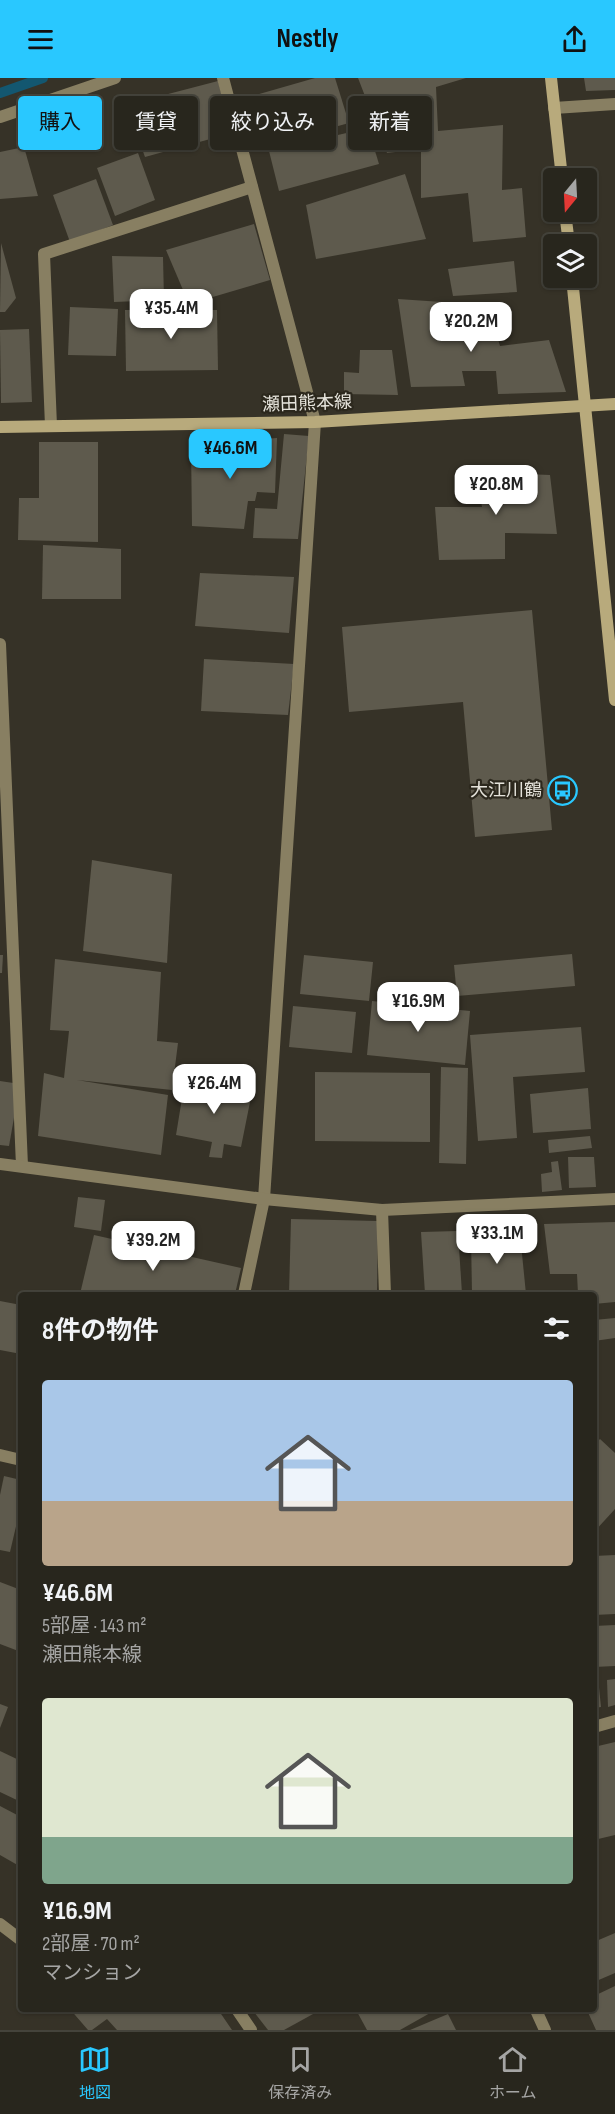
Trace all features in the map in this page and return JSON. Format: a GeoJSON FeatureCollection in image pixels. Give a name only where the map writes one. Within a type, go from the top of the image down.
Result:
{"type":"FeatureCollection","features":[{"type":"Feature","properties":{"kind":"main road"},"geometry":{"type":"LineString","coordinates":[[551,78],[561,168]]}},
{"type":"Feature","properties":{"kind":"main road"},"geometry":{"type":"LineString","coordinates":[[573,288],[611,628],[615,700]]}},
{"type":"Feature","properties":{"kind":"main road","name":"瀬田熊本線"},"geometry":{"type":"LineString","coordinates":[[0,427],[315,422],[615,404]]}},
{"type":"Feature","properties":{"kind":"street"},"geometry":{"type":"LineString","coordinates":[[0,117],[115,78]]}},
{"type":"Feature","properties":{"kind":"street"},"geometry":{"type":"LineString","coordinates":[[223,78],[315,422],[264,1199],[244,1292]]}},
{"type":"Feature","properties":{"kind":"street"},"geometry":{"type":"LineString","coordinates":[[554,108],[615,104]]}},
{"type":"Feature","properties":{"kind":"street"},"geometry":{"type":"LineString","coordinates":[[51,426],[44,254],[252,187]]}},
{"type":"Feature","properties":{"kind":"street"},"geometry":{"type":"LineString","coordinates":[[0,644],[22,1166]]}},
{"type":"Feature","properties":{"kind":"street"},"geometry":{"type":"LineString","coordinates":[[0,1164],[264,1199],[382,1210],[615,1199]]}},
{"type":"Feature","properties":{"kind":"street"},"geometry":{"type":"LineString","coordinates":[[382,1210],[385,1292]]}},
{"type":"Feature","properties":{"kind":"street"},"geometry":{"type":"LineString","coordinates":[[0,1455],[18,1459]]}},
{"type":"Feature","properties":{"kind":"street"},"geometry":{"type":"LineString","coordinates":[[597,1726],[615,1721]]}},
{"type":"Feature","properties":{"kind":"street"},"geometry":{"type":"LineString","coordinates":[[0,1924],[18,1938]]}},
{"type":"Feature","properties":{"kind":"street"},"geometry":{"type":"LineString","coordinates":[[239,2012],[251,2030]]}},
{"type":"Feature","properties":{"kind":"street"},"geometry":{"type":"LineString","coordinates":[[537,2012],[545,2030]]}},
{"type":"Feature","properties":{"kind":"building"},"geometry":{"type":"Polygon","coordinates":[[[315,78],[335,78],[348,123],[336,127],[336,96],[252,96],[315,78]]]}},
{"type":"Feature","properties":{"kind":"building"},"geometry":{"type":"Polygon","coordinates":[[[358,78],[466,78],[436,87],[438,131],[503,125],[502,190],[522,188],[526,237],[473,242],[468,193],[421,198],[421,150],[432,150],[432,96],[365,96],[358,78]]]}},
{"type":"Feature","properties":{"kind":"building"},"geometry":{"type":"Polygon","coordinates":[[[584,78],[615,78],[615,90],[586,91],[584,78]]]}},
{"type":"Feature","properties":{"kind":"building"},"geometry":{"type":"Polygon","coordinates":[[[218,81],[222,96],[210,96],[210,139],[198,142],[198,96],[160,96],[218,81]]]}},
{"type":"Feature","properties":{"kind":"building"},"geometry":{"type":"Polygon","coordinates":[[[348,133],[348,150],[375,150],[379,164],[279,191],[269,151],[336,150],[336,135],[348,133]]]}},
{"type":"Feature","properties":{"kind":"building"},"geometry":{"type":"Polygon","coordinates":[[[18,148],[25,150],[38,196],[0,199],[0,152],[18,148]]]}},
{"type":"Feature","properties":{"kind":"building"},"geometry":{"type":"Polygon","coordinates":[[[142,150],[170,150],[145,157],[142,150]]]}},
{"type":"Feature","properties":{"kind":"building"},"geometry":{"type":"Polygon","coordinates":[[[386,150],[412,150],[387,153],[386,150]]]}},
{"type":"Feature","properties":{"kind":"building"},"geometry":{"type":"Polygon","coordinates":[[[138,153],[155,200],[115,216],[97,168],[138,153]]]}},
{"type":"Feature","properties":{"kind":"building"},"geometry":{"type":"Polygon","coordinates":[[[405,174],[426,239],[316,259],[306,205],[405,174]]]}},
{"type":"Feature","properties":{"kind":"building"},"geometry":{"type":"Polygon","coordinates":[[[96,179],[113,225],[70,242],[53,195],[96,179]]]}},
{"type":"Feature","properties":{"kind":"building"},"geometry":{"type":"Polygon","coordinates":[[[254,224],[270,280],[189,304],[166,250],[254,224]]]}},
{"type":"Feature","properties":{"kind":"building"},"geometry":{"type":"Polygon","coordinates":[[[1,243],[16,298],[5,312],[0,312],[1,243]]]}},
{"type":"Feature","properties":{"kind":"building"},"geometry":{"type":"Polygon","coordinates":[[[112,256],[163,257],[164,300],[114,302],[112,256]]]}},
{"type":"Feature","properties":{"kind":"building"},"geometry":{"type":"Polygon","coordinates":[[[514,261],[517,292],[453,296],[448,269],[514,261]]]}},
{"type":"Feature","properties":{"kind":"building"},"geometry":{"type":"Polygon","coordinates":[[[398,299],[442,302],[441,310],[465,314],[469,328],[495,329],[500,346],[549,340],[566,392],[498,394],[496,371],[462,371],[465,386],[411,387],[398,299]]]}},
{"type":"Feature","properties":{"kind":"building"},"geometry":{"type":"Polygon","coordinates":[[[70,307],[118,309],[116,356],[68,355],[70,307]]]}},
{"type":"Feature","properties":{"kind":"building"},"geometry":{"type":"Polygon","coordinates":[[[125,310],[217,310],[218,370],[126,371],[125,310]]]}},
{"type":"Feature","properties":{"kind":"building"},"geometry":{"type":"Polygon","coordinates":[[[29,329],[32,402],[1,403],[0,330],[29,329]]]}},
{"type":"Feature","properties":{"kind":"building"},"geometry":{"type":"Polygon","coordinates":[[[360,350],[392,350],[398,395],[344,394],[344,372],[359,373],[360,350]]]}},
{"type":"Feature","properties":{"kind":"building"},"geometry":{"type":"Polygon","coordinates":[[[284,434],[309,436],[298,539],[253,538],[255,508],[277,509],[284,434]]]}},
{"type":"Feature","properties":{"kind":"building"},"geometry":{"type":"Polygon","coordinates":[[[277,438],[275,493],[257,492],[255,501],[248,501],[244,529],[192,526],[191,444],[277,438]]]}},
{"type":"Feature","properties":{"kind":"building"},"geometry":{"type":"Polygon","coordinates":[[[39,442],[98,442],[98,542],[18,540],[19,498],[39,498],[39,442]]]}},
{"type":"Feature","properties":{"kind":"building"},"geometry":{"type":"Polygon","coordinates":[[[476,472],[550,475],[557,534],[505,533],[505,559],[439,560],[435,507],[482,507],[476,472]]]}},
{"type":"Feature","properties":{"kind":"building"},"geometry":{"type":"Polygon","coordinates":[[[43,545],[121,549],[121,599],[42,599],[43,545]]]}},
{"type":"Feature","properties":{"kind":"building"},"geometry":{"type":"Polygon","coordinates":[[[200,573],[294,577],[289,633],[195,626],[200,573]]]}},
{"type":"Feature","properties":{"kind":"building"},"geometry":{"type":"Polygon","coordinates":[[[532,610],[552,830],[475,837],[463,702],[349,712],[342,627],[532,610]]]}},
{"type":"Feature","properties":{"kind":"building"},"geometry":{"type":"Polygon","coordinates":[[[204,659],[294,664],[288,715],[201,711],[204,659]]]}},
{"type":"Feature","properties":{"kind":"building"},"geometry":{"type":"Polygon","coordinates":[[[92,860],[172,874],[167,963],[83,951],[92,860]]]}},
{"type":"Feature","properties":{"kind":"building"},"geometry":{"type":"Polygon","coordinates":[[[572,954],[575,986],[457,996],[454,965],[572,954]]]}},
{"type":"Feature","properties":{"kind":"building"},"geometry":{"type":"Polygon","coordinates":[[[0,955],[3,955],[2,973],[0,973],[0,955]]]}},
{"type":"Feature","properties":{"kind":"building"},"geometry":{"type":"Polygon","coordinates":[[[304,955],[373,962],[369,1001],[300,994],[304,955]]]}},
{"type":"Feature","properties":{"kind":"building"},"geometry":{"type":"Polygon","coordinates":[[[55,959],[161,972],[157,1041],[178,1043],[172,1090],[77,1080],[168,1095],[161,1155],[38,1136],[44,1073],[64,1078],[69,1031],[50,1030],[55,959]]]}},
{"type":"Feature","properties":{"kind":"building"},"geometry":{"type":"Polygon","coordinates":[[[372,1001],[470,1011],[465,1065],[367,1055],[372,1001]]]}},
{"type":"Feature","properties":{"kind":"building"},"geometry":{"type":"Polygon","coordinates":[[[293,1006],[356,1012],[352,1053],[289,1047],[293,1006]]]}},
{"type":"Feature","properties":{"kind":"building"},"geometry":{"type":"Polygon","coordinates":[[[581,1027],[585,1072],[513,1077],[517,1138],[478,1141],[470,1035],[581,1027]]]}},
{"type":"Feature","properties":{"kind":"building"},"geometry":{"type":"Polygon","coordinates":[[[441,1067],[468,1068],[466,1164],[439,1163],[441,1067]]]}},
{"type":"Feature","properties":{"kind":"building"},"geometry":{"type":"Polygon","coordinates":[[[315,1072],[430,1073],[430,1142],[315,1141],[315,1072]]]}},
{"type":"Feature","properties":{"kind":"building"},"geometry":{"type":"Polygon","coordinates":[[[185,1080],[252,1092],[241,1147],[224,1144],[222,1158],[209,1157],[212,1142],[176,1135],[185,1080]]]}},
{"type":"Feature","properties":{"kind":"building"},"geometry":{"type":"Polygon","coordinates":[[[0,1081],[20,1084],[9,1146],[0,1145],[0,1081]]]}},
{"type":"Feature","properties":{"kind":"building"},"geometry":{"type":"Polygon","coordinates":[[[588,1088],[591,1129],[533,1133],[530,1094],[588,1088]]]}},
{"type":"Feature","properties":{"kind":"building"},"geometry":{"type":"Polygon","coordinates":[[[590,1136],[592,1148],[549,1153],[548,1140],[590,1136]]]}},
{"type":"Feature","properties":{"kind":"building"},"geometry":{"type":"Polygon","coordinates":[[[568,1157],[594,1157],[596,1187],[569,1188],[568,1157]]]}},
{"type":"Feature","properties":{"kind":"building"},"geometry":{"type":"Polygon","coordinates":[[[558,1161],[562,1190],[542,1192],[541,1174],[552,1172],[551,1162],[558,1161]]]}},
{"type":"Feature","properties":{"kind":"building"},"geometry":{"type":"Polygon","coordinates":[[[78,1197],[105,1200],[101,1231],[74,1227],[78,1197]]]}},
{"type":"Feature","properties":{"kind":"building"},"geometry":{"type":"Polygon","coordinates":[[[291,1219],[378,1221],[377,1292],[289,1292],[291,1219]]]}},
{"type":"Feature","properties":{"kind":"building"},"geometry":{"type":"Polygon","coordinates":[[[615,1222],[615,1302],[597,1304],[597,1292],[578,1292],[577,1274],[550,1274],[544,1224],[615,1222]]]}},
{"type":"Feature","properties":{"kind":"building"},"geometry":{"type":"Polygon","coordinates":[[[458,1231],[462,1292],[425,1292],[421,1232],[458,1231]]]}},
{"type":"Feature","properties":{"kind":"building"},"geometry":{"type":"Polygon","coordinates":[[[520,1234],[526,1292],[472,1292],[471,1236],[520,1234]]]}},
{"type":"Feature","properties":{"kind":"building"},"geometry":{"type":"Polygon","coordinates":[[[94,1235],[241,1268],[235,1292],[80,1292],[94,1235]]]}},
{"type":"Feature","properties":{"kind":"building"},"geometry":{"type":"Polygon","coordinates":[[[0,1301],[18,1304],[18,1353],[0,1350],[0,1301]]]}},
{"type":"Feature","properties":{"kind":"building"},"geometry":{"type":"Polygon","coordinates":[[[615,1318],[615,1338],[597,1341],[597,1320],[615,1318]]]}},
{"type":"Feature","properties":{"kind":"building"},"geometry":{"type":"Polygon","coordinates":[[[600,1439],[615,1453],[615,1509],[597,1529],[597,1442],[600,1439]]]}},
{"type":"Feature","properties":{"kind":"building"},"geometry":{"type":"Polygon","coordinates":[[[4,1476],[18,1479],[18,1518],[10,1552],[0,1550],[0,1495],[4,1476]]]}},
{"type":"Feature","properties":{"kind":"building"},"geometry":{"type":"Polygon","coordinates":[[[615,1555],[615,1614],[597,1615],[597,1556],[615,1555]]]}},
{"type":"Feature","properties":{"kind":"building"},"geometry":{"type":"Polygon","coordinates":[[[0,1582],[18,1589],[18,1651],[0,1644],[0,1582]]]}},
{"type":"Feature","properties":{"kind":"building"},"geometry":{"type":"Polygon","coordinates":[[[615,1625],[615,1666],[597,1667],[597,1626],[615,1625]]]}},
{"type":"Feature","properties":{"kind":"building"},"geometry":{"type":"Polygon","coordinates":[[[597,1678],[598,1678],[601,1707],[597,1708],[597,1678]]]}},
{"type":"Feature","properties":{"kind":"building"},"geometry":{"type":"Polygon","coordinates":[[[615,1679],[615,1705],[608,1707],[607,1680],[615,1679]]]}},
{"type":"Feature","properties":{"kind":"building"},"geometry":{"type":"Polygon","coordinates":[[[0,1704],[8,1707],[0,1728],[0,1704]]]}},
{"type":"Feature","properties":{"kind":"building"},"geometry":{"type":"Polygon","coordinates":[[[615,1742],[615,1835],[597,1839],[597,1746],[615,1742]]]}},
{"type":"Feature","properties":{"kind":"building"},"geometry":{"type":"Polygon","coordinates":[[[0,1751],[18,1760],[18,1801],[0,1792],[0,1751]]]}},
{"type":"Feature","properties":{"kind":"building"},"geometry":{"type":"Polygon","coordinates":[[[0,1806],[18,1815],[18,1865],[0,1855],[0,1806]]]}},
{"type":"Feature","properties":{"kind":"building"},"geometry":{"type":"Polygon","coordinates":[[[615,1933],[615,1973],[597,1981],[597,1941],[615,1933]]]}},
{"type":"Feature","properties":{"kind":"building"},"geometry":{"type":"Polygon","coordinates":[[[615,1986],[615,2030],[596,2030],[588,2012],[597,2012],[597,1995],[615,1986]]]}},
{"type":"Feature","properties":{"kind":"building"},"geometry":{"type":"Polygon","coordinates":[[[72,2012],[220,2012],[232,2030],[117,2030],[107,2019],[92,2030],[88,2030],[72,2012]]]}},
{"type":"Feature","properties":{"kind":"building"},"geometry":{"type":"Polygon","coordinates":[[[254,2012],[317,2012],[284,2030],[268,2030],[254,2012]]]}},
{"type":"Feature","properties":{"kind":"building"},"geometry":{"type":"Polygon","coordinates":[[[357,2012],[432,2012],[400,2030],[367,2030],[357,2012]]]}},
{"type":"Feature","properties":{"kind":"building"},"geometry":{"type":"Polygon","coordinates":[[[448,2014],[456,2030],[410,2030],[448,2014]]]}},
{"type":"Feature","properties":{"kind":"waterway"},"geometry":{"type":"LineString","coordinates":[[0,93],[43,78]]}},
{"type":"Feature","properties":{"kind":"place","name":"大江川鶴"},"geometry":{"type":"Point","coordinates":[563,790]}}]}
